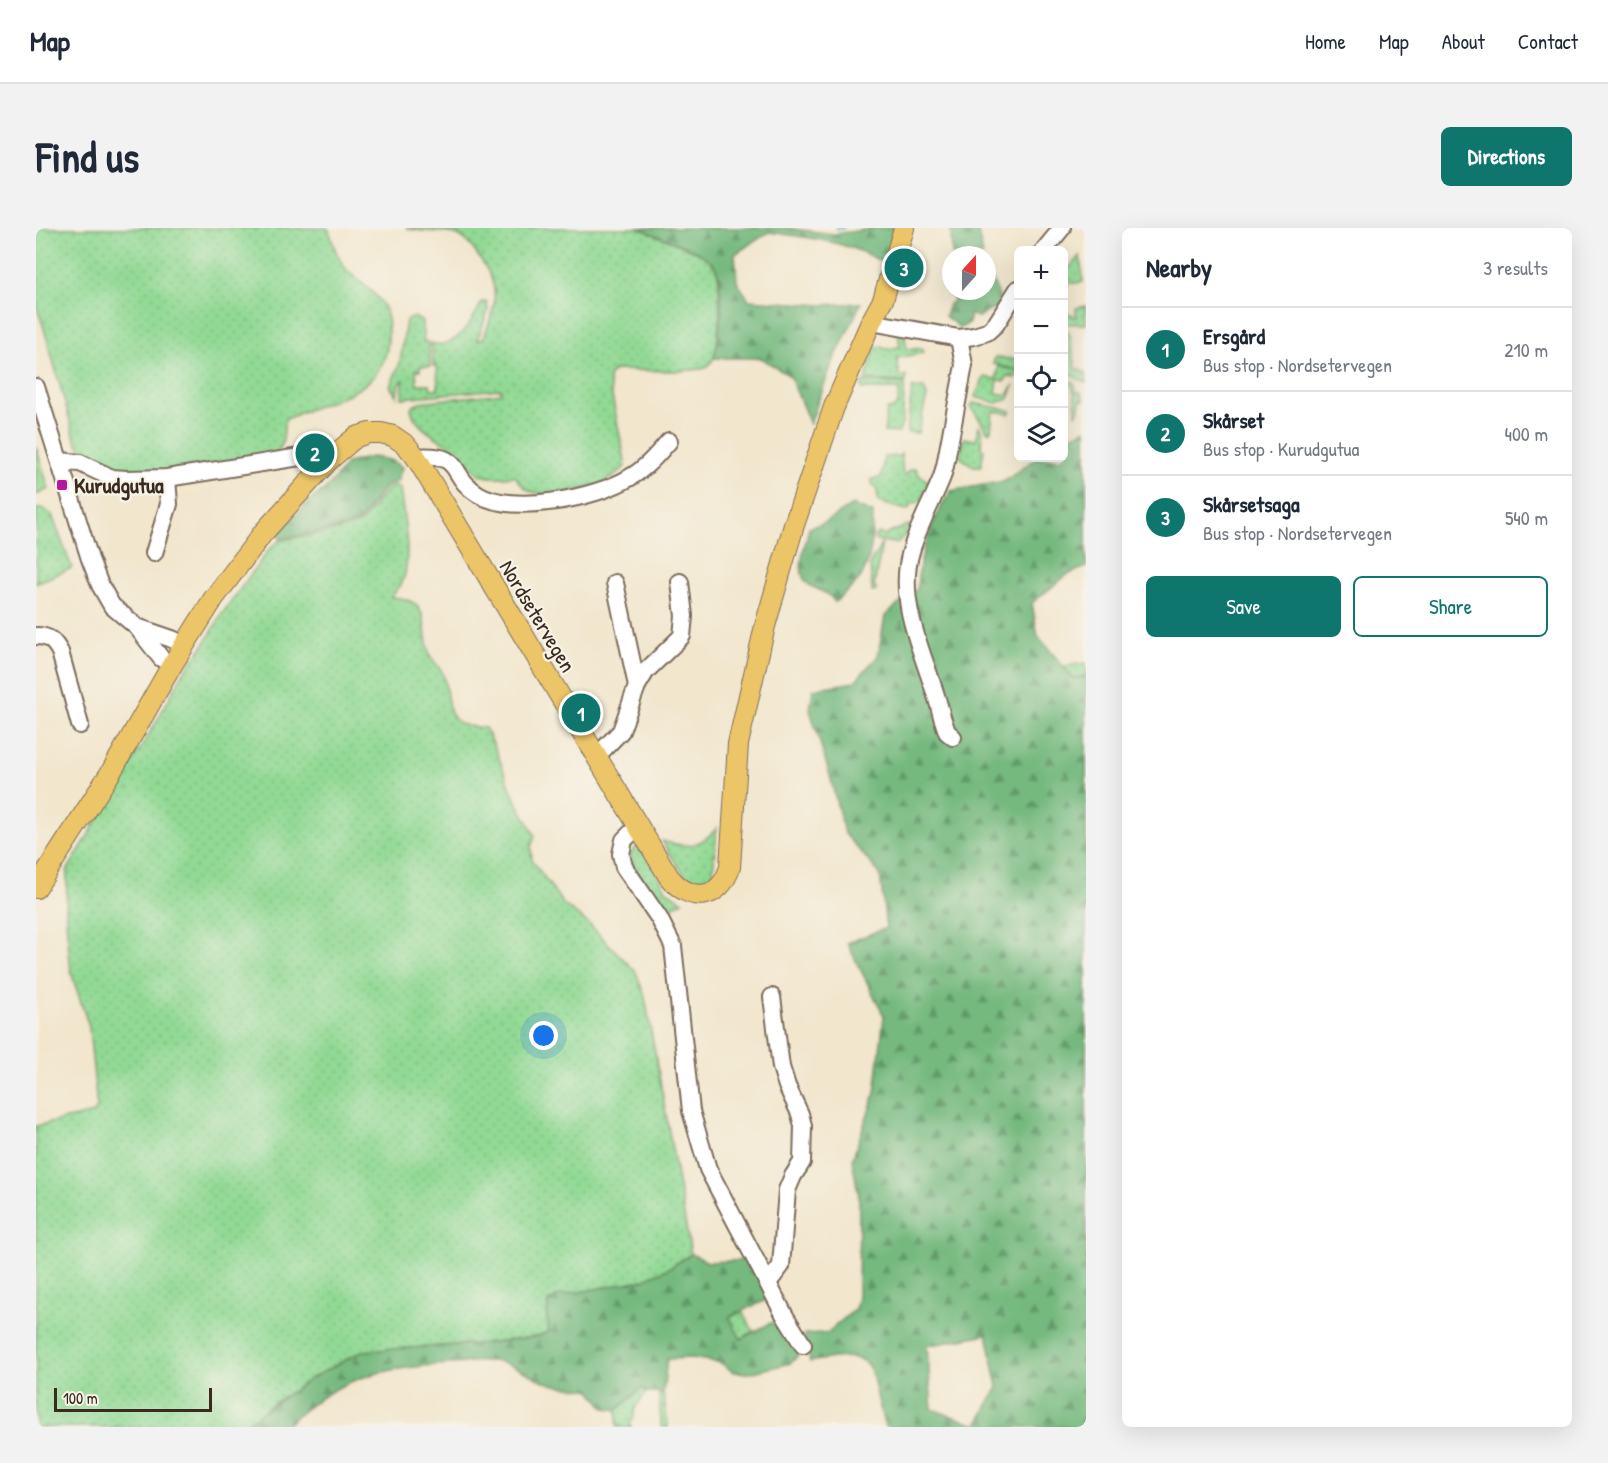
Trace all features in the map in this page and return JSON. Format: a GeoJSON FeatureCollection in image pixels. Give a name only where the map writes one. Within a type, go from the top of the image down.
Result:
{"type":"FeatureCollection","features":[{"type":"Feature","properties":{"kind":"main road","name":"Nordsetervegen"},"geometry":{"type":"LineString","coordinates":[[36,888],[105,780],[214,598],[245,556],[330,459],[346,444],[369,433],[393,436],[406,445],[416,457],[669,877],[683,891],[694,895],[706,894],[715,890],[725,879],[729,870],[738,744],[765,626],[822,439],[840,391],[886,290],[904,228]]}},
{"type":"Feature","properties":{"kind":"street"},"geometry":{"type":"LineString","coordinates":[[1047,246],[1062,228]]}},
{"type":"Feature","properties":{"kind":"street"},"geometry":{"type":"LineString","coordinates":[[964,365],[987,332],[996,324],[1014,295]]}},
{"type":"Feature","properties":{"kind":"street"},"geometry":{"type":"LineString","coordinates":[[871,322],[958,338],[987,332]]}},
{"type":"Feature","properties":{"kind":"street"},"geometry":{"type":"LineString","coordinates":[[953,737],[947,732],[916,633],[909,603],[907,577],[914,544],[942,477],[964,365],[958,338]]}},
{"type":"Feature","properties":{"kind":"street"},"geometry":{"type":"LineString","coordinates":[[36,387],[100,585],[112,606],[137,627],[161,658],[172,665]]}},
{"type":"Feature","properties":{"kind":"street"},"geometry":{"type":"LineString","coordinates":[[416,457],[445,458],[458,471],[467,485],[486,498],[504,502],[548,503],[616,485],[642,469],[669,441]]}},
{"type":"Feature","properties":{"kind":"street"},"geometry":{"type":"LineString","coordinates":[[60,461],[80,463],[112,478],[167,478],[300,457],[330,459]]}},
{"type":"Feature","properties":{"kind":"street"},"geometry":{"type":"LineString","coordinates":[[153,553],[169,504],[167,478]]}},
{"type":"Feature","properties":{"kind":"street"},"geometry":{"type":"LineString","coordinates":[[615,582],[637,687]]}},
{"type":"Feature","properties":{"kind":"street"},"geometry":{"type":"LineString","coordinates":[[596,757],[621,731],[637,687],[656,660],[682,636],[684,616],[680,582]]}},
{"type":"Feature","properties":{"kind":"street"},"geometry":{"type":"LineString","coordinates":[[137,627],[184,645]]}},
{"type":"Feature","properties":{"kind":"street"},"geometry":{"type":"LineString","coordinates":[[36,636],[45,636],[55,643],[60,652],[80,725]]}},
{"type":"Feature","properties":{"kind":"street"},"geometry":{"type":"LineString","coordinates":[[639,826],[624,840],[621,854],[624,867],[659,918],[673,946],[691,1111],[698,1137],[708,1168],[785,1316],[803,1345]]}},
{"type":"Feature","properties":{"kind":"street"},"geometry":{"type":"LineString","coordinates":[[768,1283],[781,1266],[788,1190],[802,1162],[803,1126],[782,1067],[772,997]]}},
{"type":"Feature","properties":{"kind":"green space"},"geometry":{"type":"Polygon","coordinates":[[[36,228],[328,228],[344,266],[377,297],[385,309],[388,337],[385,357],[377,372],[366,384],[351,393],[285,420],[281,448],[274,455],[137,475],[111,469],[80,447],[75,439],[36,305],[36,228]]]}},
{"type":"Feature","properties":{"kind":"green space"},"geometry":{"type":"Polygon","coordinates":[[[406,228],[639,228],[701,254],[711,261],[718,272],[720,314],[714,358],[708,367],[701,369],[614,370],[609,381],[626,466],[615,476],[585,488],[547,494],[528,490],[515,476],[482,475],[452,447],[424,429],[418,423],[411,408],[419,402],[495,394],[501,393],[501,389],[402,398],[403,380],[398,385],[397,397],[390,386],[400,363],[406,320],[415,317],[422,322],[424,342],[429,342],[430,366],[420,366],[420,370],[416,370],[417,384],[430,384],[431,389],[438,389],[437,366],[433,366],[432,343],[440,344],[456,338],[474,317],[482,302],[487,302],[488,311],[477,340],[483,339],[494,305],[490,275],[463,238],[455,234],[406,228]]]}},
{"type":"Feature","properties":{"kind":"green space"},"geometry":{"type":"Polygon","coordinates":[[[639,228],[785,228],[834,234],[878,228],[897,228],[885,264],[872,256],[843,245],[769,232],[735,254],[737,282],[749,300],[822,305],[861,303],[830,369],[810,424],[790,376],[761,358],[714,358],[721,305],[720,284],[713,264],[689,248],[639,228]]]}},
{"type":"Feature","properties":{"kind":"green space"},"geometry":{"type":"Polygon","coordinates":[[[951,228],[977,228],[981,246],[952,246],[951,228]]]}},
{"type":"Feature","properties":{"kind":"green space"},"geometry":{"type":"Polygon","coordinates":[[[1080,255],[1083,282],[1068,284],[1068,269],[1080,255]]]}},
{"type":"Feature","properties":{"kind":"green space"},"geometry":{"type":"Polygon","coordinates":[[[996,289],[999,296],[997,307],[978,317],[969,314],[969,323],[960,328],[945,316],[949,304],[953,300],[996,300],[996,289]]]}},
{"type":"Feature","properties":{"kind":"green space"},"geometry":{"type":"Polygon","coordinates":[[[1085,306],[1086,324],[1068,324],[1068,314],[1076,317],[1076,308],[1085,306]]]}},
{"type":"Feature","properties":{"kind":"green space"},"geometry":{"type":"Polygon","coordinates":[[[1068,332],[1076,368],[1086,373],[1086,383],[1068,373],[1068,332]]]}},
{"type":"Feature","properties":{"kind":"green space"},"geometry":{"type":"Polygon","coordinates":[[[907,333],[905,337],[907,350],[921,348],[923,353],[897,358],[900,377],[906,376],[906,382],[865,380],[876,347],[881,346],[885,349],[900,347],[898,335],[907,333]]]}},
{"type":"Feature","properties":{"kind":"green space"},"geometry":{"type":"Polygon","coordinates":[[[995,357],[1014,359],[1014,369],[993,364],[995,357]]]}},
{"type":"Feature","properties":{"kind":"green space"},"geometry":{"type":"Polygon","coordinates":[[[999,366],[1014,370],[1014,378],[1007,376],[1005,381],[998,380],[996,393],[1008,395],[1014,385],[1009,399],[997,403],[975,397],[984,377],[996,379],[999,366]]]}},
{"type":"Feature","properties":{"kind":"green space"},"geometry":{"type":"Polygon","coordinates":[[[1072,381],[1076,392],[1081,392],[1084,400],[1081,400],[1076,414],[1075,395],[1070,383],[1072,381]]]}},
{"type":"Feature","properties":{"kind":"green space"},"geometry":{"type":"Polygon","coordinates":[[[862,382],[905,383],[902,424],[899,433],[884,432],[887,409],[893,409],[898,404],[899,389],[862,389],[862,382]]]}},
{"type":"Feature","properties":{"kind":"green space"},"geometry":{"type":"Polygon","coordinates":[[[912,388],[924,388],[927,396],[918,433],[907,432],[912,388]]]}},
{"type":"Feature","properties":{"kind":"green space"},"geometry":{"type":"Polygon","coordinates":[[[973,403],[1011,411],[1009,414],[993,411],[991,430],[988,432],[971,407],[973,403]]]}},
{"type":"Feature","properties":{"kind":"green space"},"geometry":{"type":"Polygon","coordinates":[[[979,426],[982,432],[981,448],[984,450],[981,466],[973,466],[960,457],[964,438],[976,440],[979,426]]]}},
{"type":"Feature","properties":{"kind":"green space"},"geometry":{"type":"Polygon","coordinates":[[[1086,429],[1086,567],[1067,575],[1032,603],[1038,636],[1073,678],[1086,676],[1086,1427],[886,1427],[869,1368],[862,1361],[851,1357],[810,1362],[804,1334],[827,1333],[855,1309],[858,1297],[859,1197],[852,1160],[875,1093],[884,1016],[847,943],[886,928],[880,874],[844,833],[810,710],[813,689],[854,682],[878,656],[885,616],[917,589],[920,562],[927,538],[951,491],[1005,481],[1031,462],[1068,462],[1068,438],[1086,429]],[[987,1334],[927,1346],[932,1409],[977,1425],[998,1387],[987,1334]]]}},
{"type":"Feature","properties":{"kind":"green space"},"geometry":{"type":"Polygon","coordinates":[[[36,447],[49,489],[36,495],[36,447]]]}},
{"type":"Feature","properties":{"kind":"green space"},"geometry":{"type":"Polygon","coordinates":[[[901,454],[903,474],[906,475],[909,470],[916,468],[918,474],[935,486],[930,492],[925,491],[921,501],[911,504],[906,510],[878,502],[877,490],[872,483],[872,479],[881,478],[884,457],[901,454]]]}},
{"type":"Feature","properties":{"kind":"green space"},"geometry":{"type":"Polygon","coordinates":[[[372,457],[390,460],[402,467],[398,481],[385,487],[359,522],[280,539],[279,535],[282,530],[308,502],[330,485],[347,463],[372,457]]]}},
{"type":"Feature","properties":{"kind":"green space"},"geometry":{"type":"Polygon","coordinates":[[[395,485],[400,488],[407,552],[404,577],[391,597],[405,599],[420,609],[430,655],[443,674],[449,706],[454,718],[464,725],[485,728],[513,795],[535,836],[531,847],[532,860],[563,904],[590,925],[636,972],[645,997],[691,1254],[671,1267],[643,1280],[558,1296],[548,1302],[549,1331],[540,1336],[489,1343],[362,1351],[281,1398],[241,1427],[36,1427],[36,1126],[94,1113],[97,1108],[89,1027],[71,972],[66,920],[67,871],[185,670],[270,548],[279,541],[360,524],[387,489],[395,485]]]}},
{"type":"Feature","properties":{"kind":"green space"},"geometry":{"type":"Polygon","coordinates":[[[852,505],[873,513],[870,555],[860,578],[835,602],[827,594],[805,581],[802,575],[802,559],[809,528],[826,522],[852,505]]]}},
{"type":"Feature","properties":{"kind":"green space"},"geometry":{"type":"Polygon","coordinates":[[[36,509],[44,509],[52,515],[72,568],[36,583],[36,509]]]}},
{"type":"Feature","properties":{"kind":"green space"},"geometry":{"type":"Polygon","coordinates":[[[908,525],[912,527],[897,543],[876,541],[875,536],[879,533],[885,535],[908,525]]]}},
{"type":"Feature","properties":{"kind":"green space"},"geometry":{"type":"Polygon","coordinates":[[[882,543],[874,587],[876,591],[872,592],[870,564],[882,543]]]}},
{"type":"Feature","properties":{"kind":"green space"},"geometry":{"type":"Polygon","coordinates":[[[1086,663],[1086,676],[1073,678],[1062,666],[1086,663]]]}},
{"type":"Feature","properties":{"kind":"green space"},"geometry":{"type":"Polygon","coordinates":[[[717,828],[713,873],[705,880],[690,879],[677,865],[662,841],[678,845],[692,845],[710,835],[717,828]]]}},
{"type":"Feature","properties":{"kind":"green space"},"geometry":{"type":"Polygon","coordinates":[[[635,848],[645,852],[667,891],[683,901],[665,911],[634,868],[630,855],[635,848]]]}},
{"type":"Feature","properties":{"kind":"green space"},"geometry":{"type":"Polygon","coordinates":[[[691,1254],[708,1262],[749,1260],[769,1299],[729,1317],[741,1339],[778,1319],[799,1348],[800,1353],[791,1363],[749,1373],[733,1372],[721,1363],[692,1358],[667,1359],[663,1393],[647,1392],[642,1388],[617,1410],[605,1408],[591,1390],[551,1384],[499,1362],[481,1361],[424,1366],[380,1373],[341,1386],[323,1396],[284,1427],[241,1427],[310,1379],[362,1351],[489,1343],[540,1336],[549,1331],[548,1302],[558,1296],[643,1280],[671,1267],[691,1254]]]}},
{"type":"Feature","properties":{"kind":"green space"},"geometry":{"type":"Polygon","coordinates":[[[743,1312],[753,1331],[741,1339],[728,1317],[743,1312]]]}},
{"type":"Feature","properties":{"kind":"green space"},"geometry":{"type":"Polygon","coordinates":[[[642,1388],[647,1392],[635,1408],[633,1420],[630,1421],[631,1427],[617,1427],[617,1410],[642,1388]]]}},
{"type":"Feature","properties":{"kind":"green space"},"geometry":{"type":"Polygon","coordinates":[[[663,1393],[668,1427],[661,1427],[659,1394],[663,1393]]]}},
{"type":"Feature","properties":{"kind":"waterway"},"geometry":{"type":"LineString","coordinates":[[837,228],[843,228]]}},
{"type":"Feature","properties":{"kind":"place","name":"Skårsetsaga"},"geometry":{"type":"Point","coordinates":[904,268]}},
{"type":"Feature","properties":{"kind":"place","name":"Skårset"},"geometry":{"type":"Point","coordinates":[315,453]}},
{"type":"Feature","properties":{"kind":"place","name":"Kurudgutua"},"geometry":{"type":"Point","coordinates":[62,485]}},
{"type":"Feature","properties":{"kind":"place","name":"Ersgård"},"geometry":{"type":"Point","coordinates":[581,713]}}]}
